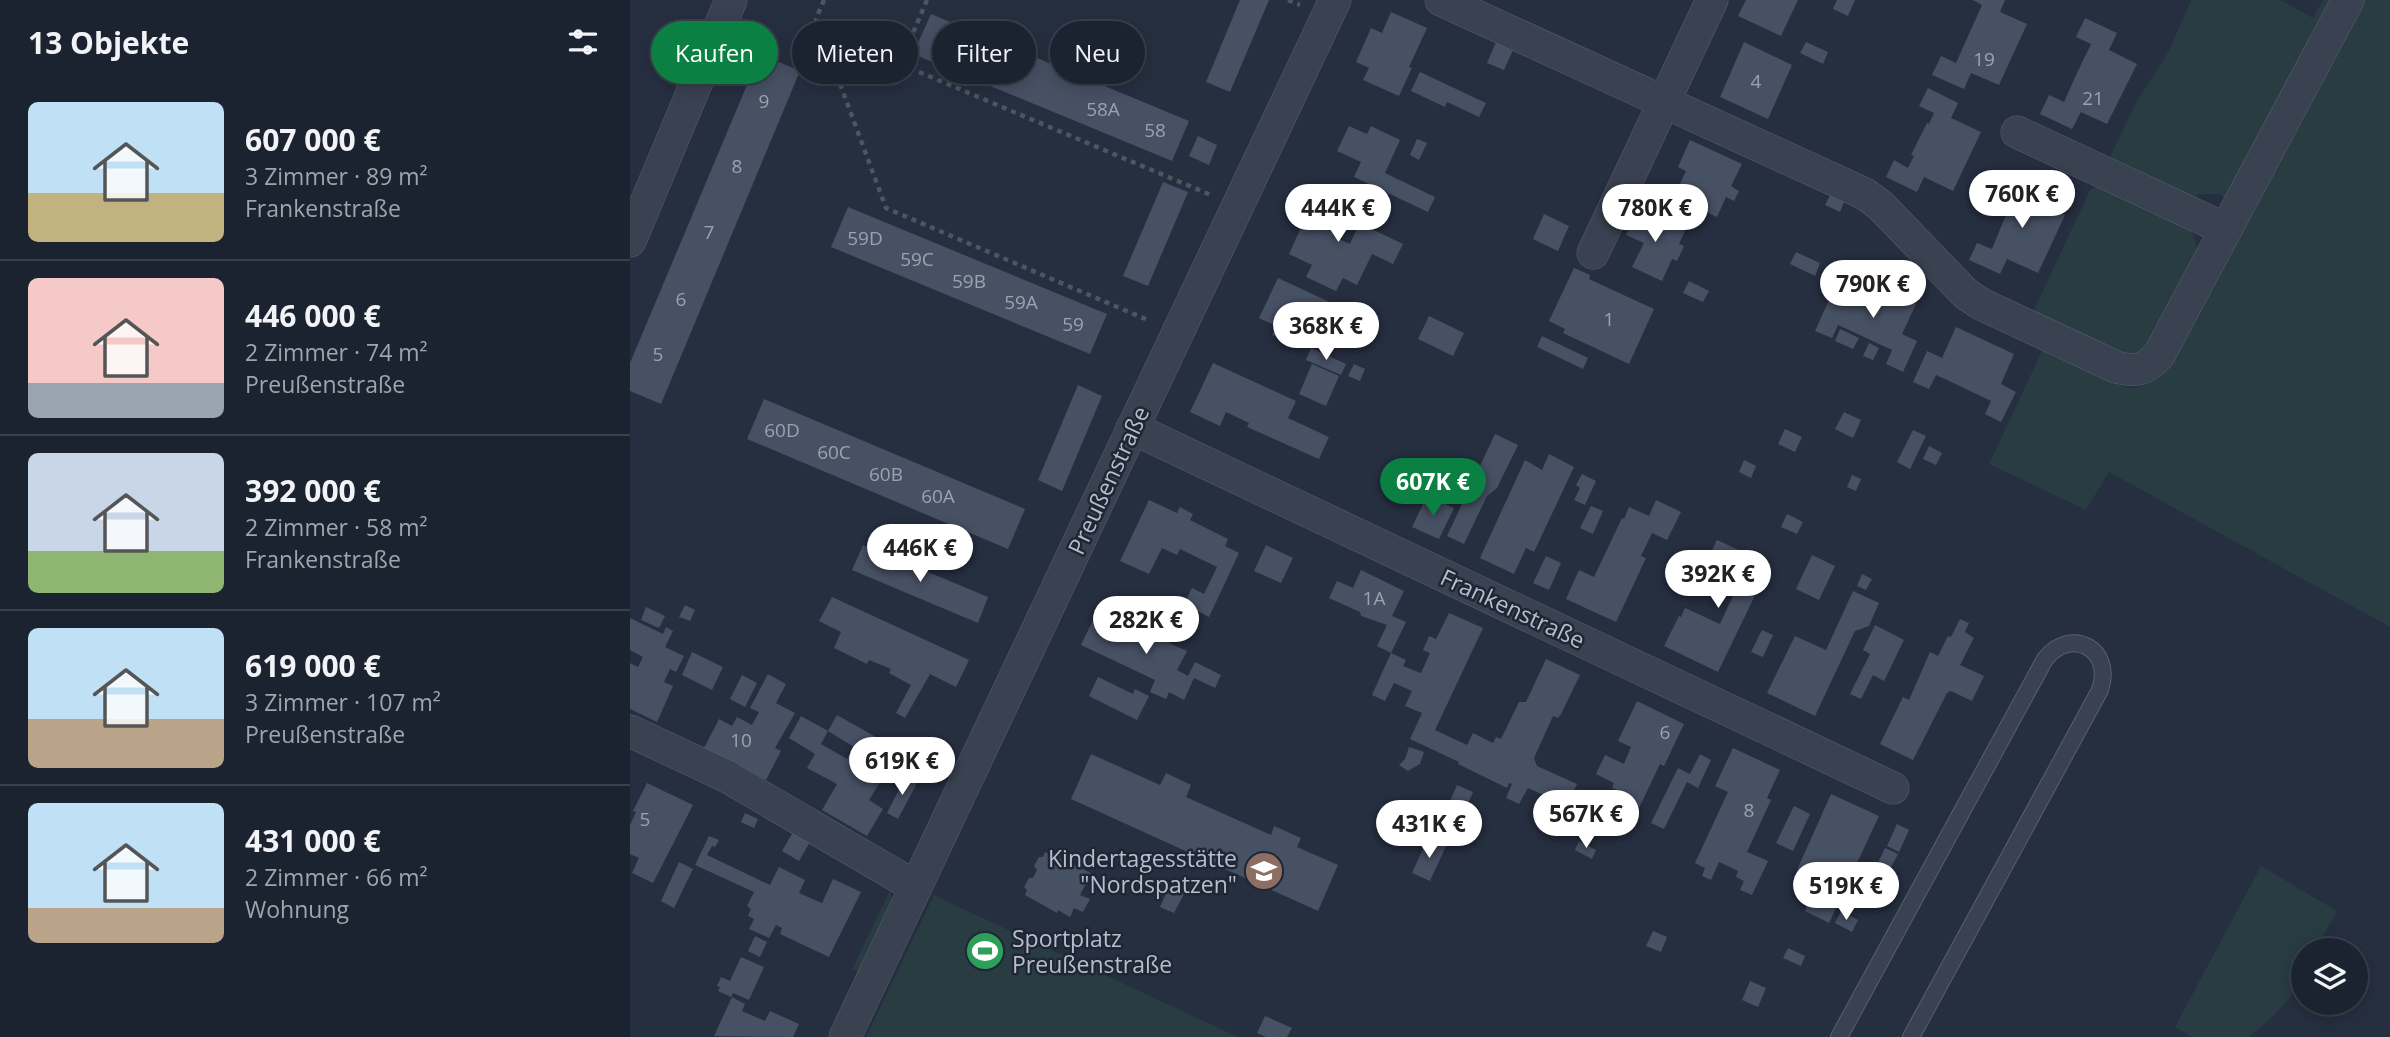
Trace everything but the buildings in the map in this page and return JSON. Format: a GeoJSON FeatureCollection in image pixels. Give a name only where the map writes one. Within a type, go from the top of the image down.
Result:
{"type":"FeatureCollection","features":[{"type":"Feature","properties":{"kind":"street"},"geometry":{"type":"LineString","coordinates":[[630,241],[731,0]]}},
{"type":"Feature","properties":{"kind":"street","name":"Preußenstraße"},"geometry":{"type":"LineString","coordinates":[[845,1037],[1335,0]]}},
{"type":"Feature","properties":{"kind":"street"},"geometry":{"type":"LineString","coordinates":[[1441,0],[1865,194],[1881,206],[1966,294],[1981,304],[2116,366],[2133,371],[2149,366],[2160,355],[2348,0]]}},
{"type":"Feature","properties":{"kind":"street"},"geometry":{"type":"LineString","coordinates":[[1593,253],[1712,0]]}},
{"type":"Feature","properties":{"kind":"street"},"geometry":{"type":"LineString","coordinates":[[2017,132],[2225,229]]}},
{"type":"Feature","properties":{"kind":"street","name":"Frankenstraße"},"geometry":{"type":"LineString","coordinates":[[1132,428],[1893,788]]}},
{"type":"Feature","properties":{"kind":"street"},"geometry":{"type":"LineString","coordinates":[[630,731],[726,776],[916,887]]}},
{"type":"Feature","properties":{"kind":"lane"},"geometry":{"type":"LineString","coordinates":[[1839,1037],[2045,659],[2052,650],[2061,645],[2072,642],[2083,644],[2100,658],[2104,668],[2101,690],[1911,1037]]}},
{"type":"Feature","properties":{"kind":"path"},"geometry":{"type":"LineString","coordinates":[[824,0],[816,19],[886,208],[1177,332]]}},
{"type":"Feature","properties":{"kind":"path"},"geometry":{"type":"LineString","coordinates":[[928,0],[900,64],[1237,206]]}},
{"type":"Feature","properties":{"kind":"green space"},"geometry":{"type":"Polygon","coordinates":[[[2191,0],[2280,0],[2313,18],[2323,0],[2334,0],[2226,199],[2219,194],[2198,194],[2192,202],[2108,161],[2137,101],[2169,51],[2191,0]]]}},
{"type":"Feature","properties":{"kind":"green space"},"geometry":{"type":"Polygon","coordinates":[[[2364,0],[2390,0],[2390,627],[2109,472],[2086,510],[1989,464],[2043,349],[2128,388],[2143,386],[2163,374],[2364,0]]]}},
{"type":"Feature","properties":{"kind":"green space"},"geometry":{"type":"Polygon","coordinates":[[[2100,185],[2184,225],[2192,232],[2198,249],[2147,347],[2128,357],[2038,318],[2035,308],[2090,190],[2100,185]]]}},
{"type":"Feature","properties":{"kind":"green space"},"geometry":{"type":"Polygon","coordinates":[[[2261,866],[2337,911],[2322,938],[2291,938],[2291,994],[2249,1037],[2192,1037],[2175,1027],[2261,866]]]}},
{"type":"Feature","properties":{"kind":"green space"},"geometry":{"type":"Polygon","coordinates":[[[890,890],[893,902],[861,971],[852,970],[890,890]]]}},
{"type":"Feature","properties":{"kind":"green space","name":"Sportplatz Preußenstraße"},"geometry":{"type":"Polygon","coordinates":[[[934,895],[942,899],[1238,1037],[866,1037],[934,895]]]}},
{"type":"Feature","properties":{"kind":"place","name":"Kindertagesstätte \"Nordspatzen\""},"geometry":{"type":"Point","coordinates":[1264,871]}},
{"type":"Feature","properties":{"kind":"place","name":"Sportplatz Preußenstraße"},"geometry":{"type":"Point","coordinates":[985,951]}}]}
